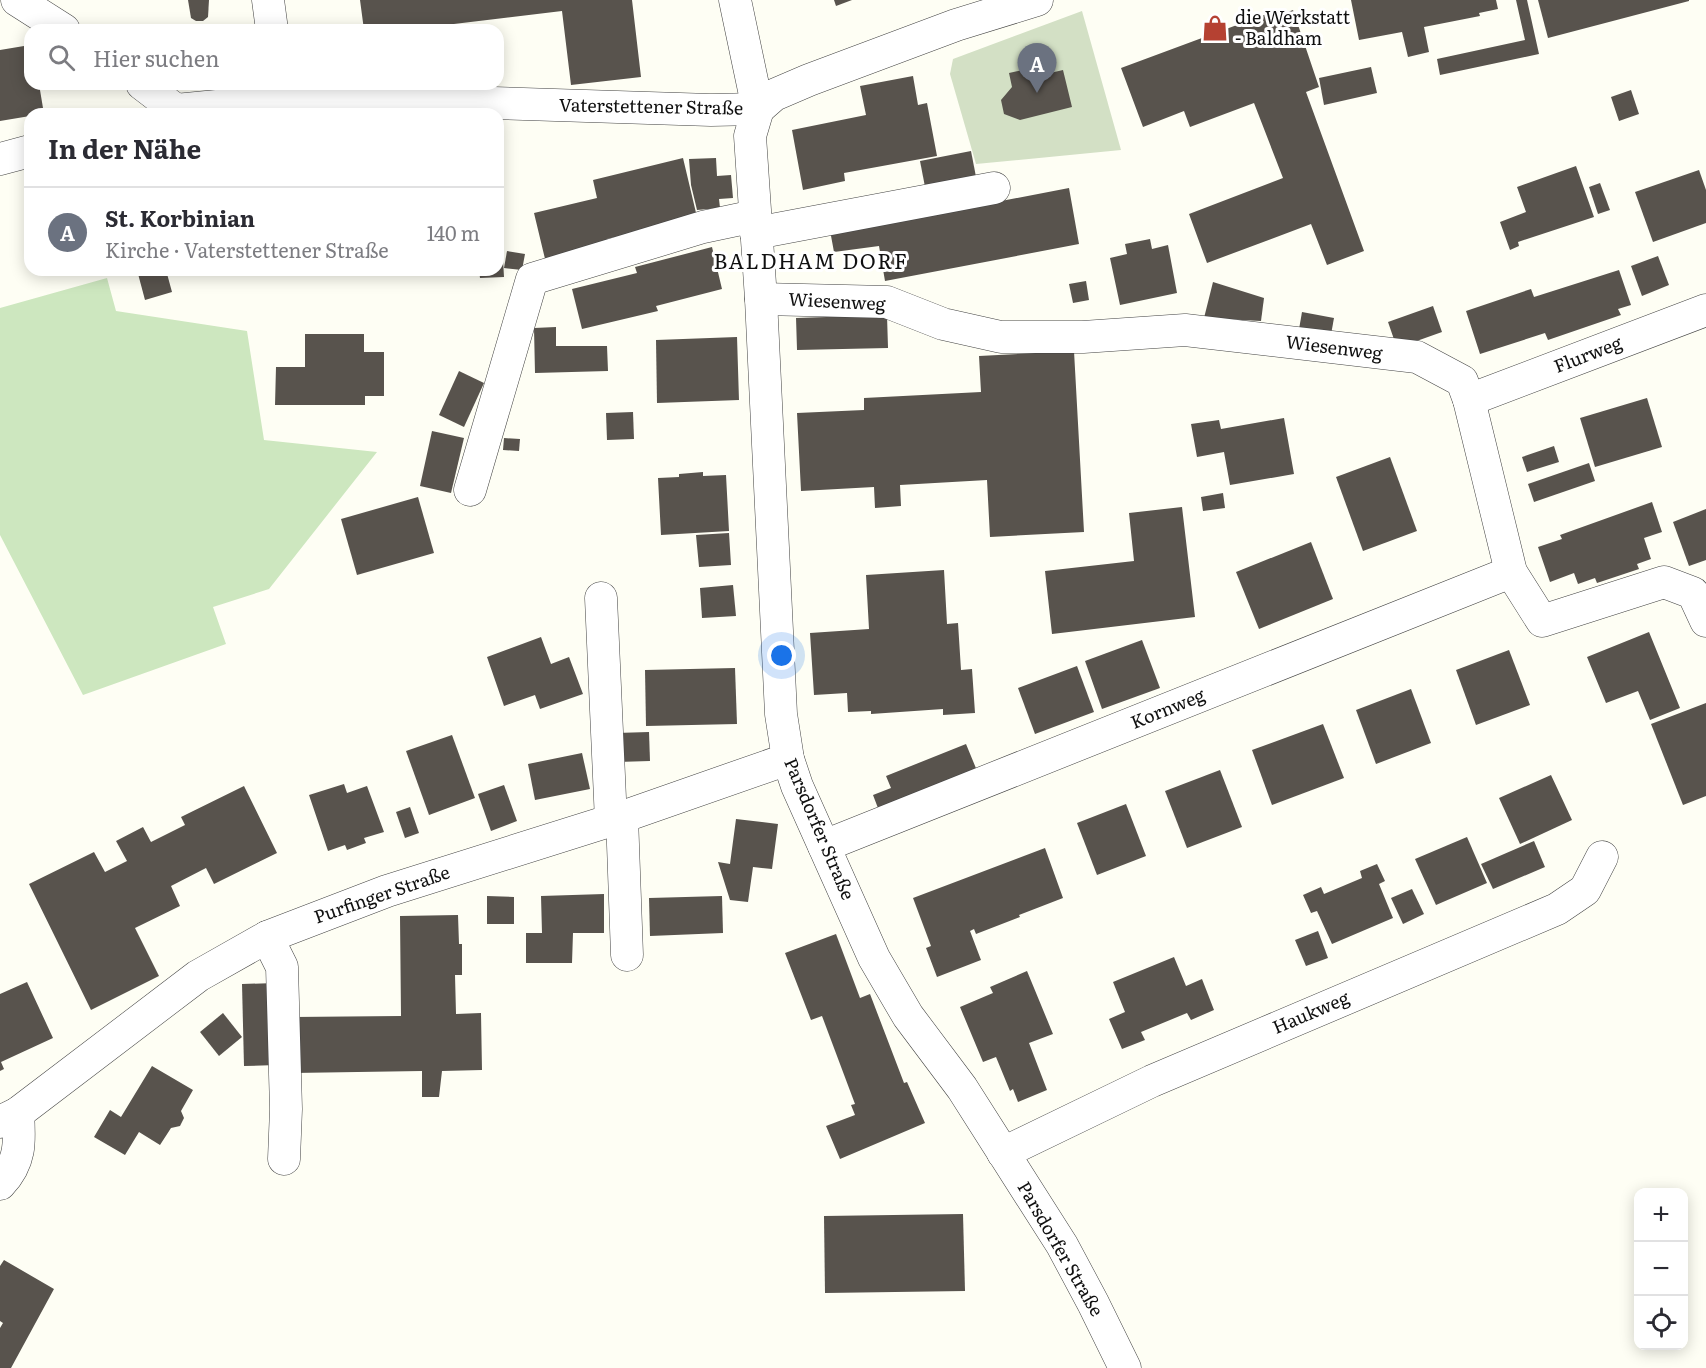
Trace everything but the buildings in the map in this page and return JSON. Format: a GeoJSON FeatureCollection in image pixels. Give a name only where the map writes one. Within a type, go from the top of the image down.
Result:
{"type":"FeatureCollection","features":[{"type":"Feature","properties":{"kind":"street"},"geometry":{"type":"LineString","coordinates":[[17,0],[55,24]]}},
{"type":"Feature","properties":{"kind":"street"},"geometry":{"type":"LineString","coordinates":[[268,0],[271,24]]}},
{"type":"Feature","properties":{"kind":"street"},"geometry":{"type":"LineString","coordinates":[[735,0],[758,109]]}},
{"type":"Feature","properties":{"kind":"street","name":"Vaterstettener Straße"},"geometry":{"type":"LineString","coordinates":[[209,108],[294,99],[699,110],[758,109],[774,95],[809,80],[1017,3]]}},
{"type":"Feature","properties":{"kind":"street"},"geometry":{"type":"LineString","coordinates":[[148,90],[167,108]]}},
{"type":"Feature","properties":{"kind":"street","name":"Parsdorfer Straße"},"geometry":{"type":"LineString","coordinates":[[758,109],[750,136],[761,299],[781,714],[788,759],[874,958],[908,1016],[962,1088],[1062,1245],[1125,1368]]}},
{"type":"Feature","properties":{"kind":"street"},"geometry":{"type":"LineString","coordinates":[[0,159],[24,153]]}},
{"type":"Feature","properties":{"kind":"street"},"geometry":{"type":"LineString","coordinates":[[470,490],[532,279],[703,226],[756,224],[994,188]]}},
{"type":"Feature","properties":{"kind":"street","name":"Wiesenweg"},"geometry":{"type":"LineString","coordinates":[[761,299],[887,302],[943,324],[1001,337],[1083,337],[1185,330],[1417,357],[1462,381],[1469,400],[1511,572],[1542,621],[1664,582],[1693,593],[1706,621]]}},
{"type":"Feature","properties":{"kind":"street","name":"Flurweg"},"geometry":{"type":"LineString","coordinates":[[1469,400],[1706,310]]}},
{"type":"Feature","properties":{"kind":"street","name":"Kornweg"},"geometry":{"type":"LineString","coordinates":[[824,846],[1511,572]]}},
{"type":"Feature","properties":{"kind":"street"},"geometry":{"type":"LineString","coordinates":[[601,597],[627,955]]}},
{"type":"Feature","properties":{"kind":"street","name":"Purfinger Straße"},"geometry":{"type":"LineString","coordinates":[[0,1184],[10,1174],[20,1145],[9,1118],[198,976],[267,937],[387,891],[616,819],[788,759]]}},
{"type":"Feature","properties":{"kind":"street","name":"Haukweg"},"geometry":{"type":"LineString","coordinates":[[1003,1153],[1152,1081],[1557,909],[1585,890],[1602,857]]}},
{"type":"Feature","properties":{"kind":"street"},"geometry":{"type":"LineString","coordinates":[[267,937],[282,967],[286,1109],[284,1159]]}},
{"type":"Feature","properties":{"kind":"green space"},"geometry":{"type":"Polygon","coordinates":[[[1082,11],[1121,150],[976,164],[950,74],[953,59],[1082,11]]]}},
{"type":"Feature","properties":{"kind":"green space"},"geometry":{"type":"Polygon","coordinates":[[[107,278],[116,311],[247,331],[264,440],[377,452],[269,589],[213,607],[226,644],[83,695],[0,535],[0,308],[107,278]]]}},
{"type":"Feature","properties":{"kind":"place","name":"die Werkstatt - Baldham"},"geometry":{"type":"Point","coordinates":[1215,28]}},
{"type":"Feature","properties":{"kind":"place","name":"St. Korbinian"},"geometry":{"type":"Point","coordinates":[1037,93]}},
{"type":"Feature","properties":{"kind":"district","name":"BALDHAM DORF"},"geometry":{"type":"Point","coordinates":[811,262]}}]}
